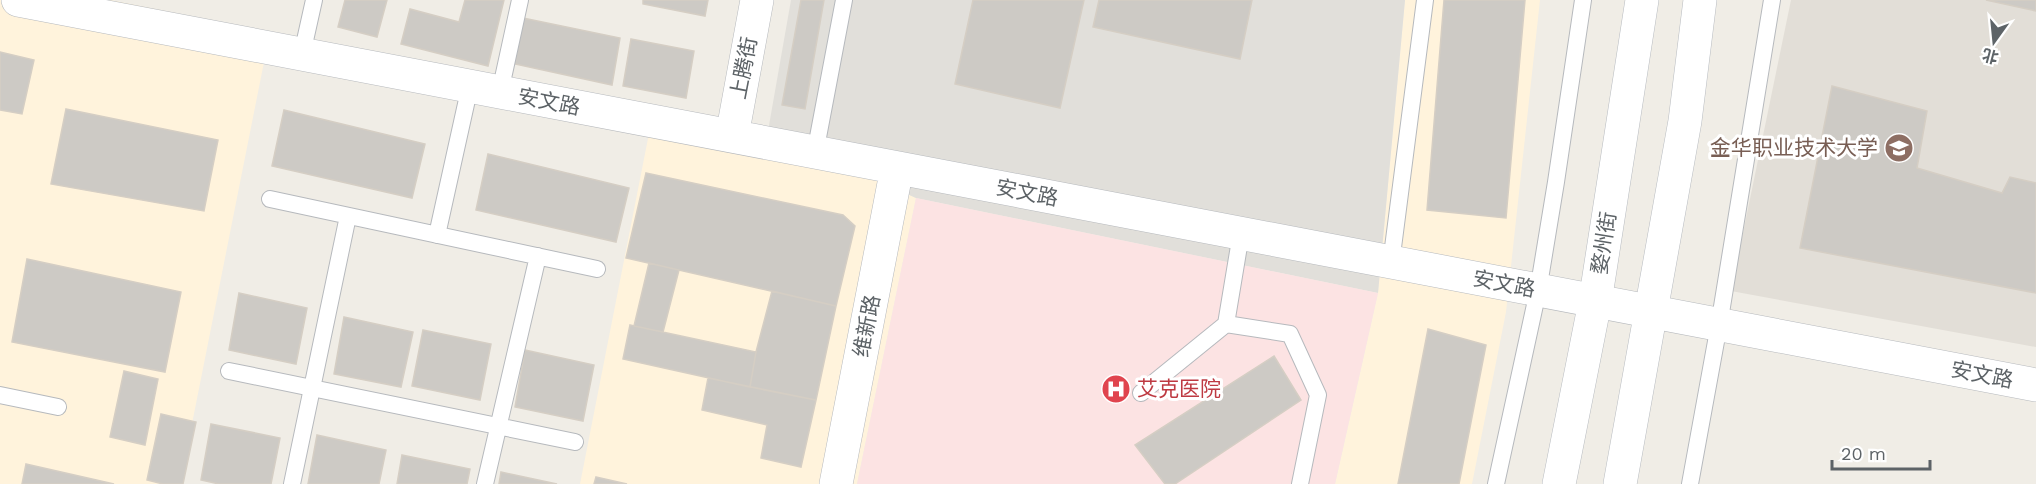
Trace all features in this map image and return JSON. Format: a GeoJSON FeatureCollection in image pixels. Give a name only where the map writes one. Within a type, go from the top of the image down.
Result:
{"type":"FeatureCollection","features":[{"type":"Feature","properties":{"kind":"street","name":"上腾街"},"geometry":{"type":"LineString","coordinates":[[732,136],[757,0]]}},
{"type":"Feature","properties":{"kind":"street","name":"婺州街"},"geometry":{"type":"LineString","coordinates":[[1559,484],[1595,302],[1642,0]]}},
{"type":"Feature","properties":{"kind":"street"},"geometry":{"type":"LineString","coordinates":[[1620,484],[1685,121],[1700,0]]}},
{"type":"Feature","properties":{"kind":"street","name":"安文路"},"geometry":{"type":"LineString","coordinates":[[39,2],[815,153],[2036,385]]}},
{"type":"Feature","properties":{"kind":"street","name":"维新路"},"geometry":{"type":"LineString","coordinates":[[836,484],[897,168]]}},
{"type":"Feature","properties":{"kind":"lane"},"geometry":{"type":"LineString","coordinates":[[302,54],[314,0]]}},
{"type":"Feature","properties":{"kind":"lane"},"geometry":{"type":"LineString","coordinates":[[437,235],[485,89],[520,0]]}},
{"type":"Feature","properties":{"kind":"lane"},"geometry":{"type":"LineString","coordinates":[[815,153],[844,0]]}},
{"type":"Feature","properties":{"kind":"lane"},"geometry":{"type":"LineString","coordinates":[[1391,262],[1425,0]]}},
{"type":"Feature","properties":{"kind":"lane"},"geometry":{"type":"LineString","coordinates":[[1496,484],[1538,291],[1583,0]]}},
{"type":"Feature","properties":{"kind":"lane"},"geometry":{"type":"LineString","coordinates":[[1690,484],[1719,325],[1772,0]]}},
{"type":"Feature","properties":{"kind":"lane"},"geometry":{"type":"LineString","coordinates":[[270,199],[597,269]]}},
{"type":"Feature","properties":{"kind":"lane"},"geometry":{"type":"LineString","coordinates":[[292,484],[348,216]]}},
{"type":"Feature","properties":{"kind":"lane"},"geometry":{"type":"LineString","coordinates":[[1141,393],[1226,324],[1241,234]]}},
{"type":"Feature","properties":{"kind":"lane"},"geometry":{"type":"LineString","coordinates":[[485,484],[538,256]]}},
{"type":"Feature","properties":{"kind":"lane"},"geometry":{"type":"LineString","coordinates":[[1226,324],[1290,334],[1318,396],[1300,484]]}},
{"type":"Feature","properties":{"kind":"lane"},"geometry":{"type":"LineString","coordinates":[[229,371],[575,442]]}},
{"type":"Feature","properties":{"kind":"lane"},"geometry":{"type":"LineString","coordinates":[[0,395],[58,407]]}},
{"type":"Feature","properties":{"kind":"shaded area"},"geometry":{"type":"Polygon","coordinates":[[[0,0],[111,0],[270,32],[180,484],[0,484],[0,0]]]}},
{"type":"Feature","properties":{"kind":"shaded area"},"geometry":{"type":"Polygon","coordinates":[[[791,0],[1405,0],[1378,293],[916,198],[768,131],[791,0]]]}},
{"type":"Feature","properties":{"kind":"shaded area"},"geometry":{"type":"Polygon","coordinates":[[[1405,0],[1540,0],[1506,312],[1472,484],[1335,484],[1378,293],[1405,0]]]}},
{"type":"Feature","properties":{"kind":"shaded area","name":"金华职业技术大学"},"geometry":{"type":"Polygon","coordinates":[[[1791,0],[2036,0],[2036,347],[1731,291],[1791,0]]]}},
{"type":"Feature","properties":{"kind":"shaded area"},"geometry":{"type":"Polygon","coordinates":[[[654,108],[768,131],[916,198],[857,484],[580,484],[654,108]]]}},
{"type":"Feature","properties":{"kind":"shaded area","name":"艾克医院"},"geometry":{"type":"Polygon","coordinates":[[[916,198],[1378,293],[1335,484],[857,484],[916,198]]]}},
{"type":"Feature","properties":{"kind":"building"},"geometry":{"type":"Polygon","coordinates":[[[345,0],[387,0],[377,37],[338,27],[345,0]]]}},
{"type":"Feature","properties":{"kind":"building"},"geometry":{"type":"Polygon","coordinates":[[[465,0],[504,0],[488,66],[401,44],[410,9],[459,22],[465,0]]]}},
{"type":"Feature","properties":{"kind":"building"},"geometry":{"type":"Polygon","coordinates":[[[643,0],[708,0],[705,16],[643,4],[643,0]]]}},
{"type":"Feature","properties":{"kind":"building"},"geometry":{"type":"Polygon","coordinates":[[[801,0],[824,0],[805,109],[782,105],[801,0]]]}},
{"type":"Feature","properties":{"kind":"building"},"geometry":{"type":"Polygon","coordinates":[[[973,0],[1084,0],[1060,108],[955,84],[973,0]]]}},
{"type":"Feature","properties":{"kind":"building"},"geometry":{"type":"Polygon","coordinates":[[[1099,0],[1252,0],[1240,59],[1093,27],[1099,0]]]}},
{"type":"Feature","properties":{"kind":"building"},"geometry":{"type":"Polygon","coordinates":[[[1444,0],[1525,0],[1506,218],[1427,210],[1444,0]]]}},
{"type":"Feature","properties":{"kind":"building"},"geometry":{"type":"Polygon","coordinates":[[[1986,0],[2036,0],[2036,11],[1986,0]]]}},
{"type":"Feature","properties":{"kind":"building"},"geometry":{"type":"Polygon","coordinates":[[[523,18],[620,38],[612,85],[515,64],[523,18]]]}},
{"type":"Feature","properties":{"kind":"building"},"geometry":{"type":"Polygon","coordinates":[[[631,39],[694,51],[686,98],[623,86],[631,39]]]}},
{"type":"Feature","properties":{"kind":"building"},"geometry":{"type":"Polygon","coordinates":[[[0,52],[34,60],[22,114],[0,110],[0,52]]]}},
{"type":"Feature","properties":{"kind":"building"},"geometry":{"type":"Polygon","coordinates":[[[1832,86],[1927,111],[1917,168],[2002,193],[2010,177],[2036,183],[2036,293],[1800,248],[1832,86]]]}},
{"type":"Feature","properties":{"kind":"building"},"geometry":{"type":"Polygon","coordinates":[[[66,109],[218,140],[204,211],[51,184],[66,109]]]}},
{"type":"Feature","properties":{"kind":"building"},"geometry":{"type":"Polygon","coordinates":[[[284,110],[425,144],[412,198],[272,166],[284,110]]]}},
{"type":"Feature","properties":{"kind":"building"},"geometry":{"type":"Polygon","coordinates":[[[488,154],[629,188],[616,242],[476,210],[488,154]]]}},
{"type":"Feature","properties":{"kind":"building"},"geometry":{"type":"Polygon","coordinates":[[[646,173],[843,215],[855,226],[836,306],[626,258],[646,173]]]}},
{"type":"Feature","properties":{"kind":"building"},"geometry":{"type":"Polygon","coordinates":[[[27,259],[181,292],[165,372],[12,342],[27,259]]]}},
{"type":"Feature","properties":{"kind":"building"},"geometry":{"type":"Polygon","coordinates":[[[649,263],[679,270],[663,332],[634,326],[649,263]]]}},
{"type":"Feature","properties":{"kind":"building"},"geometry":{"type":"Polygon","coordinates":[[[772,291],[836,306],[816,400],[750,387],[756,352],[772,291]]]}},
{"type":"Feature","properties":{"kind":"building"},"geometry":{"type":"Polygon","coordinates":[[[239,293],[307,308],[296,364],[229,350],[239,293]]]}},
{"type":"Feature","properties":{"kind":"building"},"geometry":{"type":"Polygon","coordinates":[[[344,317],[413,332],[401,387],[334,374],[344,317]]]}},
{"type":"Feature","properties":{"kind":"building"},"geometry":{"type":"Polygon","coordinates":[[[630,325],[756,352],[750,387],[623,359],[630,325]]]}},
{"type":"Feature","properties":{"kind":"building"},"geometry":{"type":"Polygon","coordinates":[[[1428,329],[1486,345],[1459,484],[1398,484],[1428,329]]]}},
{"type":"Feature","properties":{"kind":"building"},"geometry":{"type":"Polygon","coordinates":[[[423,330],[491,344],[480,400],[412,386],[423,330]]]}},
{"type":"Feature","properties":{"kind":"building"},"geometry":{"type":"Polygon","coordinates":[[[525,350],[594,365],[583,421],[515,407],[525,350]]]}},
{"type":"Feature","properties":{"kind":"building"},"geometry":{"type":"Polygon","coordinates":[[[1274,356],[1301,400],[1175,484],[1165,484],[1135,445],[1274,356]]]}},
{"type":"Feature","properties":{"kind":"building"},"geometry":{"type":"Polygon","coordinates":[[[124,371],[158,379],[145,445],[110,437],[124,371]]]}},
{"type":"Feature","properties":{"kind":"building"},"geometry":{"type":"Polygon","coordinates":[[[708,378],[816,400],[801,467],[761,458],[767,425],[702,410],[708,378]]]}},
{"type":"Feature","properties":{"kind":"building"},"geometry":{"type":"Polygon","coordinates":[[[161,414],[196,422],[183,484],[163,484],[147,480],[161,414]]]}},
{"type":"Feature","properties":{"kind":"building"},"geometry":{"type":"Polygon","coordinates":[[[211,424],[280,438],[271,484],[219,484],[201,480],[211,424]]]}},
{"type":"Feature","properties":{"kind":"building"},"geometry":{"type":"Polygon","coordinates":[[[317,435],[386,450],[379,484],[308,484],[317,435]]]}},
{"type":"Feature","properties":{"kind":"building"},"geometry":{"type":"Polygon","coordinates":[[[402,455],[470,469],[467,484],[397,484],[402,455]]]}},
{"type":"Feature","properties":{"kind":"building"},"geometry":{"type":"Polygon","coordinates":[[[26,464],[114,484],[22,484],[26,464]]]}},
{"type":"Feature","properties":{"kind":"building"},"geometry":{"type":"Polygon","coordinates":[[[501,472],[557,484],[499,484],[501,472]]]}},
{"type":"Feature","properties":{"kind":"building"},"geometry":{"type":"Polygon","coordinates":[[[596,477],[627,484],[594,484],[596,477]]]}},
{"type":"Feature","properties":{"kind":"place","name":"金华职业技术大学"},"geometry":{"type":"Point","coordinates":[1899,148]}},
{"type":"Feature","properties":{"kind":"place","name":"艾克医院"},"geometry":{"type":"Point","coordinates":[1116,389]}}]}
